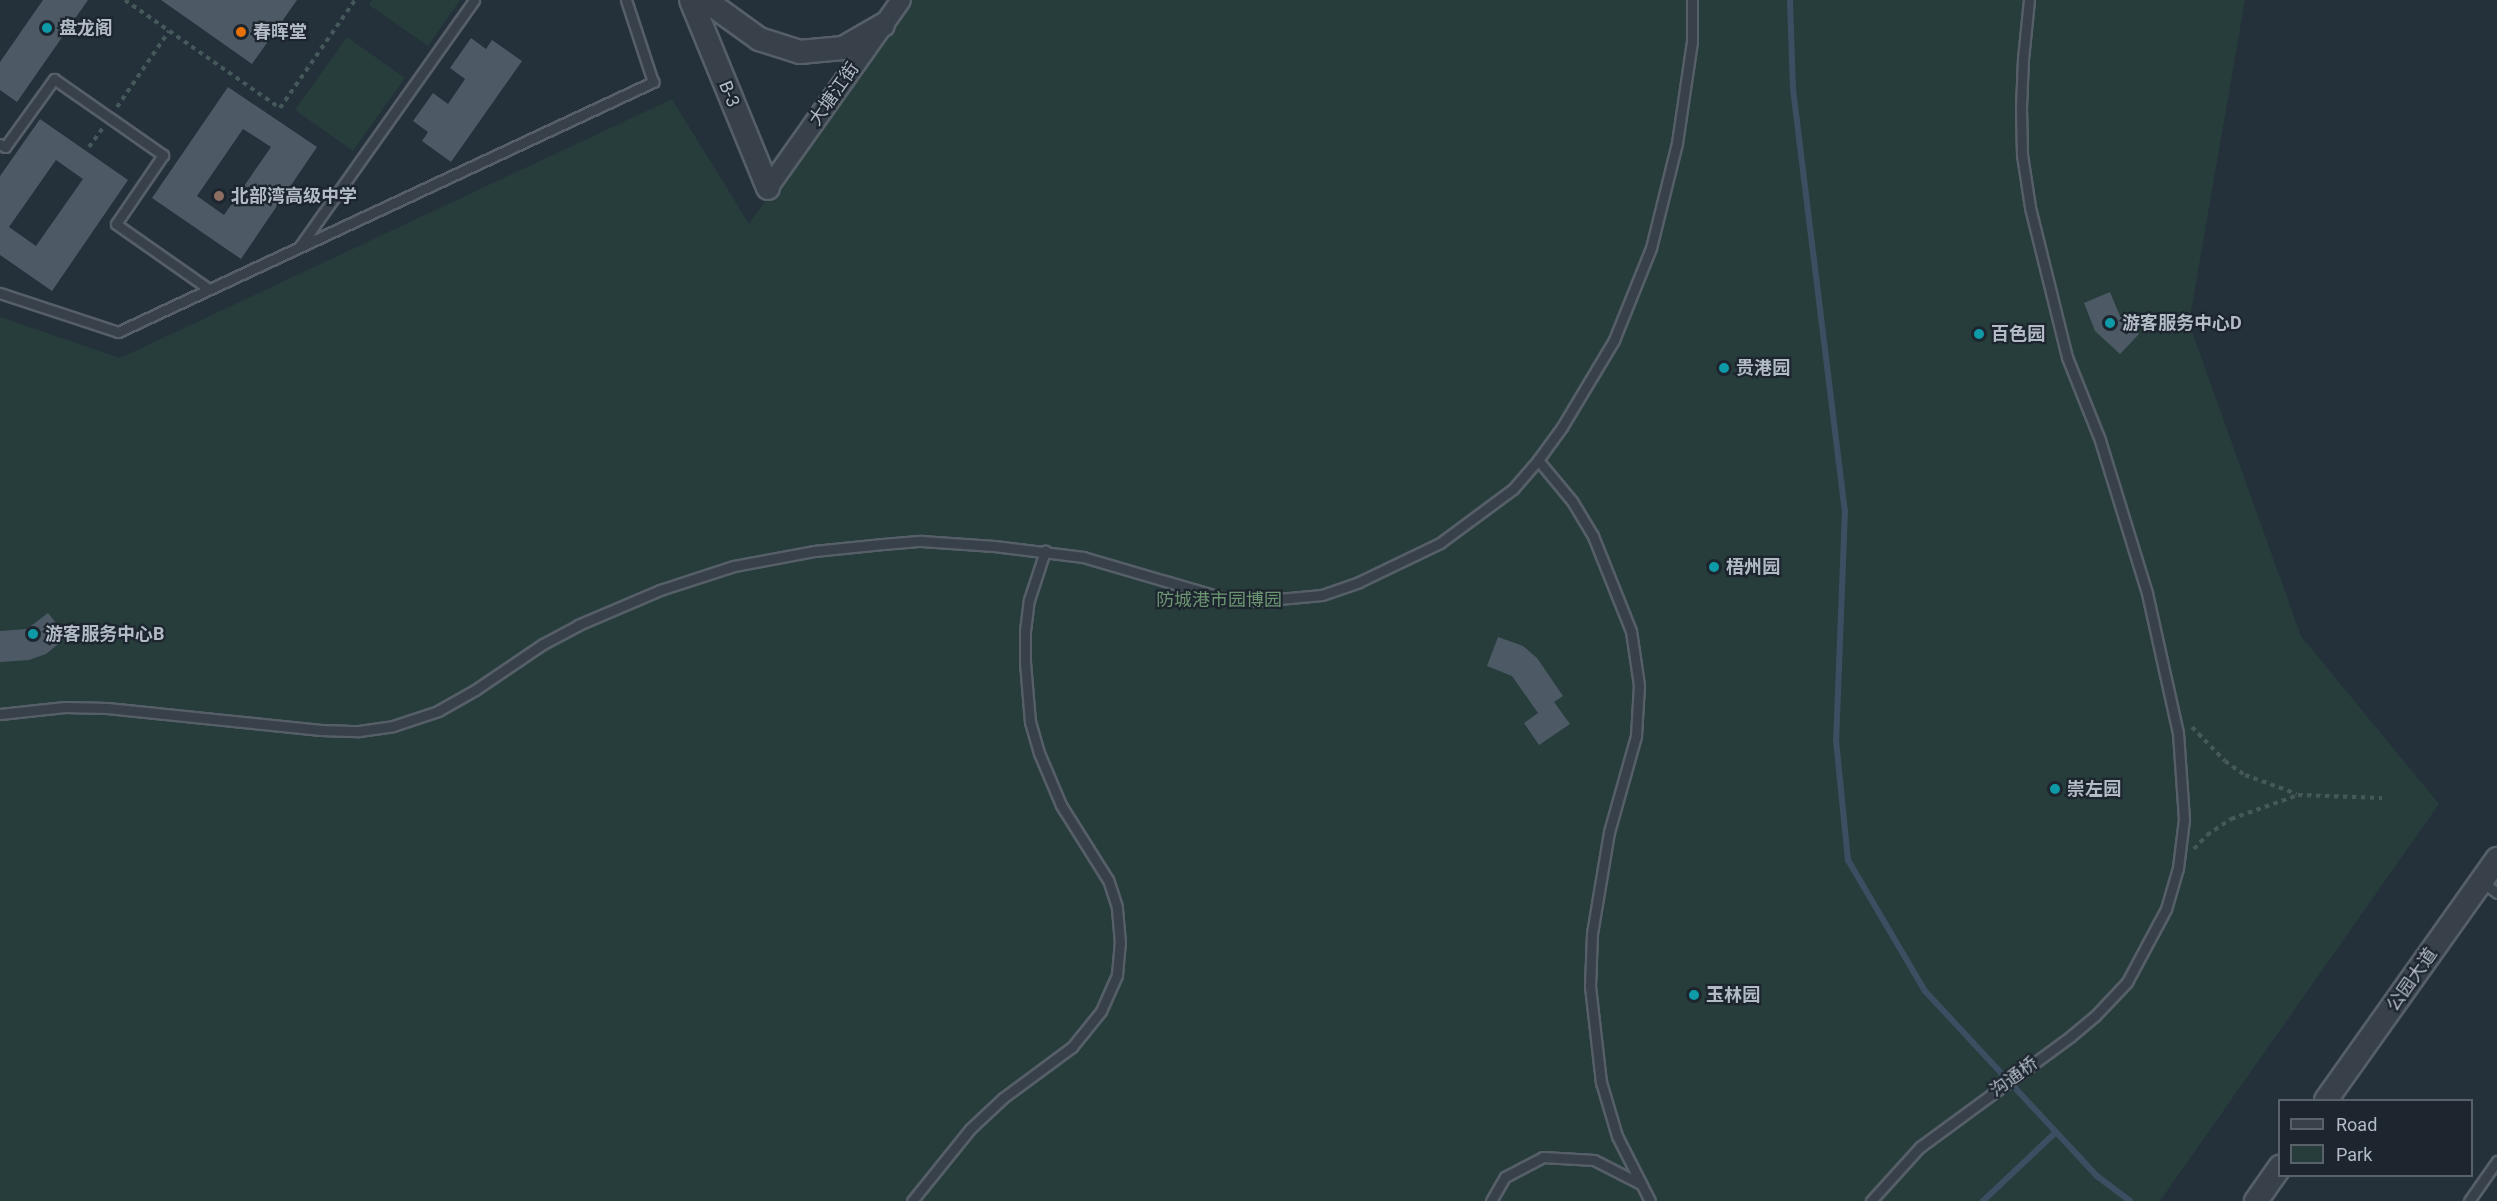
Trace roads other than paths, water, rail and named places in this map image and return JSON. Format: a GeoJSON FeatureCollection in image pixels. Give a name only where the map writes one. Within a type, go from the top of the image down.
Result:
{"type":"FeatureCollection","features":[{"type":"Feature","properties":{"kind":"street","name":"B-3"},"geometry":{"type":"LineString","coordinates":[[691,0],[768,188]]}},
{"type":"Feature","properties":{"kind":"street"},"geometry":{"type":"LineString","coordinates":[[705,0],[759,39],[800,52],[843,48],[883,25]]}},
{"type":"Feature","properties":{"kind":"street","name":"大塘江街"},"geometry":{"type":"LineString","coordinates":[[768,188],[901,0]]}},
{"type":"Feature","properties":{"kind":"street","name":"公园大道"},"geometry":{"type":"LineString","coordinates":[[2328,1099],[2489,887],[2497,859]]}},
{"type":"Feature","properties":{"kind":"street"},"geometry":{"type":"LineString","coordinates":[[2258,1198],[2278,1170]]}},
{"type":"Feature","properties":{"kind":"lane"},"geometry":{"type":"LineString","coordinates":[[298,248],[474,0]]}},
{"type":"Feature","properties":{"kind":"lane"},"geometry":{"type":"LineString","coordinates":[[0,293],[118,332],[653,82],[626,0]]}},
{"type":"Feature","properties":{"kind":"lane"},"geometry":{"type":"LineString","coordinates":[[0,714],[66,707],[107,708],[321,730],[359,731],[393,726],[438,711],[475,690],[543,644],[660,590],[734,566],[814,551],[921,542],[1045,551],[1083,557],[1220,597],[1257,600],[1322,596],[1359,582],[1440,543],[1513,489],[1562,427],[1614,340],[1652,249],[1677,143],[1692,42],[1692,0]]}},
{"type":"Feature","properties":{"kind":"lane","name":"沟通桥"},"geometry":{"type":"LineString","coordinates":[[1871,1201],[1920,1147],[2071,1036],[2095,1016],[2127,982],[2166,909],[2178,868],[2184,819],[2178,733],[2147,593],[2128,525],[2100,440],[2067,357],[2030,207],[2022,155],[2021,108],[2029,0]]}},
{"type":"Feature","properties":{"kind":"lane"},"geometry":{"type":"LineString","coordinates":[[0,144],[5,147],[54,79],[163,155],[116,224],[209,289]]}},
{"type":"Feature","properties":{"kind":"lane"},"geometry":{"type":"LineString","coordinates":[[1538,460],[1572,501],[1593,536],[1631,631],[1638,674],[1636,735],[1609,832],[1592,934],[1590,986],[1601,1082],[1617,1136],[1650,1201]]}},
{"type":"Feature","properties":{"kind":"lane"},"geometry":{"type":"LineString","coordinates":[[912,1201],[943,1161],[995,1106],[1072,1047],[1101,1011],[1117,975],[1120,944],[1117,907],[1108,880],[1061,805],[1039,753],[1030,722],[1024,662],[1025,632],[1029,600],[1045,551]]}},
{"type":"Feature","properties":{"kind":"lane"},"geometry":{"type":"LineString","coordinates":[[1491,1201],[1505,1177],[1543,1157],[1594,1160],[1639,1183]]}},
{"type":"Feature","properties":{"kind":"lane"},"geometry":{"type":"LineString","coordinates":[[2469,1201],[2497,1161]]}},
{"type":"Feature","properties":{"kind":"waterway"},"geometry":{"type":"LineString","coordinates":[[1790,0],[1793,89],[1845,510],[1836,740],[1848,860],[1925,991],[2097,1176],[2130,1201]]}},
{"type":"Feature","properties":{"kind":"waterway"},"geometry":{"type":"LineString","coordinates":[[1983,1201],[2055,1133]]}},
{"type":"Feature","properties":{"kind":"place","name":"盘龙阁"},"geometry":{"type":"Point","coordinates":[47,28]}},
{"type":"Feature","properties":{"kind":"place","name":"春晖堂"},"geometry":{"type":"Point","coordinates":[241,32]}},
{"type":"Feature","properties":{"kind":"place","name":"北部湾高级中学"},"geometry":{"type":"Point","coordinates":[219,196]}},
{"type":"Feature","properties":{"kind":"place","name":"游客服务中心D"},"geometry":{"type":"Point","coordinates":[2110,323]}},
{"type":"Feature","properties":{"kind":"place","name":"百色园"},"geometry":{"type":"Point","coordinates":[1979,334]}},
{"type":"Feature","properties":{"kind":"place","name":"贵港园"},"geometry":{"type":"Point","coordinates":[1724,368]}},
{"type":"Feature","properties":{"kind":"place","name":"梧州园"},"geometry":{"type":"Point","coordinates":[1714,567]}},
{"type":"Feature","properties":{"kind":"place","name":"游客服务中心B"},"geometry":{"type":"Point","coordinates":[33,634]}},
{"type":"Feature","properties":{"kind":"place","name":"崇左园"},"geometry":{"type":"Point","coordinates":[2055,789]}},
{"type":"Feature","properties":{"kind":"place","name":"玉林园"},"geometry":{"type":"Point","coordinates":[1694,995]}},
{"type":"Feature","properties":{"kind":"park label","name":"防城港市园博园"},"geometry":{"type":"Point","coordinates":[1219,600]}}]}
